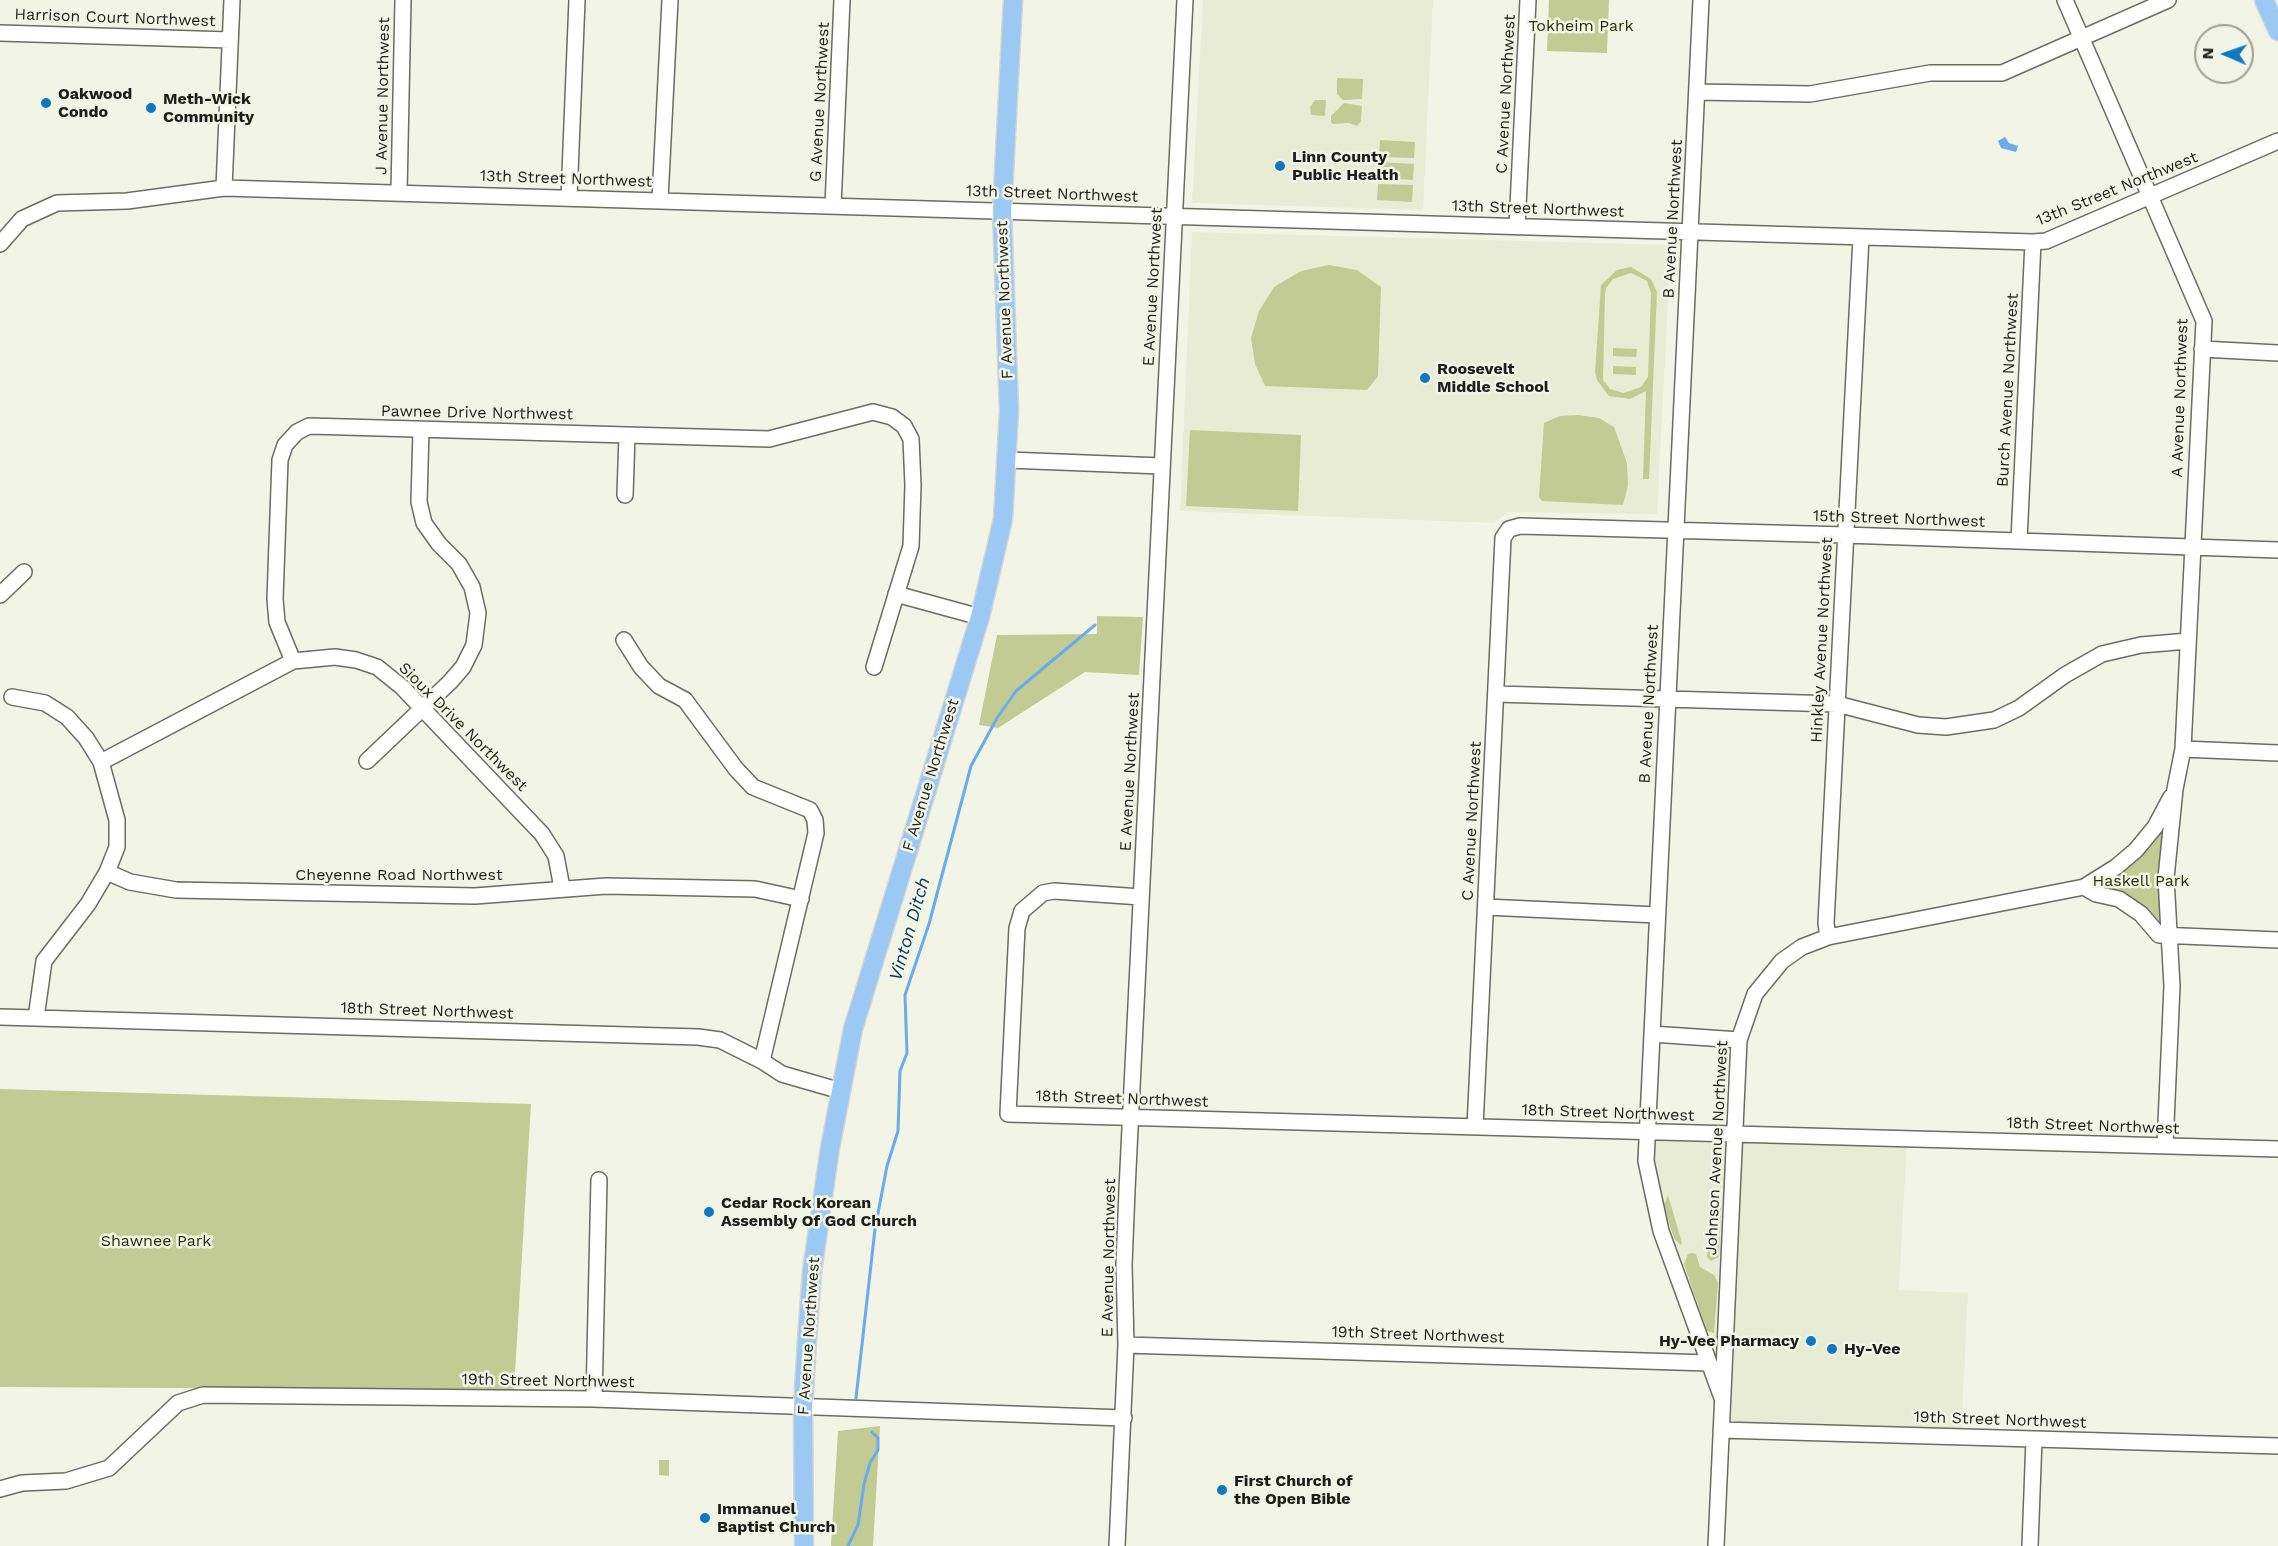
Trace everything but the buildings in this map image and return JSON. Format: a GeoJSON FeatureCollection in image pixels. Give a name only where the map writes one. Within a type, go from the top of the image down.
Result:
{"type":"FeatureCollection","features":[{"type":"Feature","properties":{"kind":"main road","name":"F Avenue Northwest"},"geometry":{"type":"LineString","coordinates":[[804,1546],[802,1408],[819,1210],[841,1091],[857,1018],[980,617],[1003,519],[1008,460],[1002,211],[1014,0]]}},
{"type":"Feature","properties":{"kind":"main road"},"geometry":{"type":"LineString","coordinates":[[2264,0],[2278,31]]}},
{"type":"Feature","properties":{"kind":"street"},"geometry":{"type":"LineString","coordinates":[[224,188],[232,0]]}},
{"type":"Feature","properties":{"kind":"street","name":"J Avenue Northwest"},"geometry":{"type":"LineString","coordinates":[[399,192],[403,0]]}},
{"type":"Feature","properties":{"kind":"street"},"geometry":{"type":"LineString","coordinates":[[569,198],[577,0]]}},
{"type":"Feature","properties":{"kind":"street"},"geometry":{"type":"LineString","coordinates":[[660,200],[670,0]]}},
{"type":"Feature","properties":{"kind":"street","name":"G Avenue Northwest"},"geometry":{"type":"LineString","coordinates":[[833,206],[843,0]]}},
{"type":"Feature","properties":{"kind":"street","name":"E Avenue Northwest"},"geometry":{"type":"LineString","coordinates":[[1117,1546],[1126,1345],[1124,1266],[1185,0]]}},
{"type":"Feature","properties":{"kind":"street","name":"C Avenue Northwest"},"geometry":{"type":"LineString","coordinates":[[1517,227],[1528,0]]}},
{"type":"Feature","properties":{"kind":"street","name":"B Avenue Northwest"},"geometry":{"type":"LineString","coordinates":[[1701,0],[1646,1161],[1661,1231],[1722,1398]]}},
{"type":"Feature","properties":{"kind":"street","name":"A Avenue Northwest"},"geometry":{"type":"LineString","coordinates":[[2065,0],[2202,314],[2183,749],[2175,789]]}},
{"type":"Feature","properties":{"kind":"street"},"geometry":{"type":"LineString","coordinates":[[1697,92],[1810,94],[1930,73],[2002,73],[2168,0]]}},
{"type":"Feature","properties":{"kind":"street","name":"Harrison Court Northwest"},"geometry":{"type":"LineString","coordinates":[[0,33],[230,40]]}},
{"type":"Feature","properties":{"kind":"street","name":"13th Street Northwest"},"geometry":{"type":"LineString","coordinates":[[0,244],[22,219],[57,204],[128,201],[224,188],[2033,242],[2046,240],[2278,141]]}},
{"type":"Feature","properties":{"kind":"street","name":"Hinkley Avenue Northwest"},"geometry":{"type":"LineString","coordinates":[[1828,937],[1826,923],[1861,237]]}},
{"type":"Feature","properties":{"kind":"street","name":"Burch Avenue Northwest"},"geometry":{"type":"LineString","coordinates":[[2019,540],[2033,242]]}},
{"type":"Feature","properties":{"kind":"street"},"geometry":{"type":"LineString","coordinates":[[2202,349],[2278,353]]}},
{"type":"Feature","properties":{"kind":"street","name":"Pawnee Drive Northwest"},"geometry":{"type":"LineString","coordinates":[[293,661],[277,622],[275,599],[280,460],[285,445],[297,432],[309,426],[769,439],[873,412],[892,417],[904,426],[911,439],[913,457],[911,546],[896,594]]}},
{"type":"Feature","properties":{"kind":"street"},"geometry":{"type":"LineString","coordinates":[[367,761],[463,667],[474,645],[478,613],[472,587],[459,564],[424,523],[418,502],[421,430]]}},
{"type":"Feature","properties":{"kind":"street"},"geometry":{"type":"LineString","coordinates":[[625,495],[627,435]]}},
{"type":"Feature","properties":{"kind":"street"},"geometry":{"type":"LineString","coordinates":[[1008,460],[1162,466]]}},
{"type":"Feature","properties":{"kind":"street","name":"C Avenue Northwest"},"geometry":{"type":"LineString","coordinates":[[1475,1127],[1503,538],[1509,529],[1520,526]]}},
{"type":"Feature","properties":{"kind":"street","name":"15th Street Northwest"},"geometry":{"type":"LineString","coordinates":[[1520,526],[2278,550]]}},
{"type":"Feature","properties":{"kind":"street"},"geometry":{"type":"LineString","coordinates":[[0,594],[24,572]]}},
{"type":"Feature","properties":{"kind":"street"},"geometry":{"type":"LineString","coordinates":[[874,667],[896,594],[980,617]]}},
{"type":"Feature","properties":{"kind":"street"},"geometry":{"type":"LineString","coordinates":[[624,640],[641,667],[659,686],[685,700],[736,769],[753,787],[810,810],[815,820],[816,833],[762,1061]]}},
{"type":"Feature","properties":{"kind":"street"},"geometry":{"type":"LineString","coordinates":[[1496,694],[1837,704],[1918,725],[1946,727],[1994,720],[2019,708],[2065,675],[2102,654],[2141,645],[2188,641]]}},
{"type":"Feature","properties":{"kind":"street","name":"Sioux Drive Northwest"},"geometry":{"type":"LineString","coordinates":[[101,762],[293,661],[335,657],[377,667],[423,707],[542,834],[556,855],[562,888]]}},
{"type":"Feature","properties":{"kind":"street"},"geometry":{"type":"LineString","coordinates":[[12,697],[45,704],[67,717],[86,738],[101,762],[117,820],[117,846],[107,872],[87,904],[44,961],[36,1018]]}},
{"type":"Feature","properties":{"kind":"street"},"geometry":{"type":"LineString","coordinates":[[2183,749],[2278,753]]}},
{"type":"Feature","properties":{"kind":"street"},"geometry":{"type":"LineString","coordinates":[[2166,1146],[2172,1006],[2166,878],[2175,789]]}},
{"type":"Feature","properties":{"kind":"street","name":"Johnson Avenue Northwest"},"geometry":{"type":"LineString","coordinates":[[1716,1546],[1739,1040],[1746,1013],[1767,976],[1782,961],[1802,947],[1828,937],[2084,886],[2116,867],[2136,850],[2155,827],[2175,789]]}},
{"type":"Feature","properties":{"kind":"street","name":"Cheyenne Road Northwest"},"geometry":{"type":"LineString","coordinates":[[107,872],[130,882],[176,890],[475,896],[606,886],[755,889],[801,899]]}},
{"type":"Feature","properties":{"kind":"street"},"geometry":{"type":"LineString","coordinates":[[2084,886],[2096,894],[2119,899],[2141,914],[2159,935],[2278,940]]}},
{"type":"Feature","properties":{"kind":"street","name":"18th Street Northwest"},"geometry":{"type":"LineString","coordinates":[[1142,897],[1054,891],[1042,893],[1022,911],[1017,928],[1008,1114],[2278,1149]]}},
{"type":"Feature","properties":{"kind":"street"},"geometry":{"type":"LineString","coordinates":[[1486,907],[1657,915]]}},
{"type":"Feature","properties":{"kind":"street","name":"18th Street Northwest"},"geometry":{"type":"LineString","coordinates":[[0,1017],[698,1037],[720,1040],[782,1074],[804,1083],[841,1091]]}},
{"type":"Feature","properties":{"kind":"street"},"geometry":{"type":"LineString","coordinates":[[1652,1034],[1739,1040]]}},
{"type":"Feature","properties":{"kind":"street"},"geometry":{"type":"LineString","coordinates":[[594,1399],[598,1180]]}},
{"type":"Feature","properties":{"kind":"street","name":"19th Street Northwest"},"geometry":{"type":"LineString","coordinates":[[1126,1345],[1709,1363]]}},
{"type":"Feature","properties":{"kind":"street","name":"19th Street Northwest"},"geometry":{"type":"LineString","coordinates":[[0,1489],[22,1483],[66,1481],[109,1468],[178,1403],[203,1395],[594,1399],[1124,1418]]}},
{"type":"Feature","properties":{"kind":"street","name":"19th Street Northwest"},"geometry":{"type":"LineString","coordinates":[[1721,1430],[2278,1446]]}},
{"type":"Feature","properties":{"kind":"street"},"geometry":{"type":"LineString","coordinates":[[2030,1546],[2034,1439]]}},
{"type":"Feature","properties":{"kind":"shaded area"},"geometry":{"type":"Polygon","coordinates":[[[1203,0],[1433,0],[1423,210],[1192,203],[1203,0]]]}},
{"type":"Feature","properties":{"kind":"shaded area","name":"Roosevelt Middle School"},"geometry":{"type":"Polygon","coordinates":[[[1192,232],[1671,245],[1657,514],[1508,512],[1494,523],[1180,511],[1192,232]]]}},
{"type":"Feature","properties":{"kind":"shaded area"},"geometry":{"type":"Polygon","coordinates":[[[1647,1131],[1907,1138],[1899,1290],[1968,1293],[1961,1436],[1721,1430],[1722,1398],[1661,1231],[1647,1131]]]}},
{"type":"Feature","properties":{"kind":"green space","name":"Tokheim Park"},"geometry":{"type":"Polygon","coordinates":[[[1549,0],[1609,0],[1607,53],[1547,51],[1549,0]]]}},
{"type":"Feature","properties":{"kind":"green space"},"geometry":{"type":"Polygon","coordinates":[[[1337,78],[1363,79],[1362,99],[1343,100],[1337,94],[1337,78]]]}},
{"type":"Feature","properties":{"kind":"green space"},"geometry":{"type":"Polygon","coordinates":[[[1315,100],[1326,100],[1325,116],[1311,115],[1310,107],[1315,100]]]}},
{"type":"Feature","properties":{"kind":"green space"},"geometry":{"type":"Polygon","coordinates":[[[1344,103],[1362,106],[1361,121],[1357,126],[1331,122],[1331,116],[1344,103]]]}},
{"type":"Feature","properties":{"kind":"green space"},"geometry":{"type":"Polygon","coordinates":[[[1380,140],[1415,142],[1414,158],[1379,157],[1380,140]]]}},
{"type":"Feature","properties":{"kind":"green space"},"geometry":{"type":"Polygon","coordinates":[[[1379,162],[1414,164],[1413,180],[1378,178],[1379,162]]]}},
{"type":"Feature","properties":{"kind":"green space"},"geometry":{"type":"Polygon","coordinates":[[[1378,184],[1413,185],[1412,202],[1377,200],[1378,184]]]}},
{"type":"Feature","properties":{"kind":"green space"},"geometry":{"type":"Polygon","coordinates":[[[1329,265],[1357,270],[1381,287],[1378,376],[1367,390],[1265,386],[1255,364],[1251,338],[1259,311],[1274,287],[1301,271],[1329,265]]]}},
{"type":"Feature","properties":{"kind":"green space"},"geometry":{"type":"Polygon","coordinates":[[[1631,267],[1651,279],[1657,292],[1649,479],[1643,479],[1646,391],[1630,399],[1609,396],[1597,380],[1595,372],[1601,285],[1617,270],[1631,267]],[[1631,273],[1613,279],[1606,288],[1603,380],[1610,389],[1623,393],[1641,387],[1648,377],[1651,293],[1647,281],[1631,273]]]}},
{"type":"Feature","properties":{"kind":"green space"},"geometry":{"type":"Polygon","coordinates":[[[1613,348],[1637,349],[1636,357],[1613,356],[1613,348]]]}},
{"type":"Feature","properties":{"kind":"green space"},"geometry":{"type":"Polygon","coordinates":[[[1613,366],[1636,367],[1636,375],[1613,374],[1613,366]]]}},
{"type":"Feature","properties":{"kind":"green space"},"geometry":{"type":"Polygon","coordinates":[[[1578,415],[1599,418],[1614,427],[1627,463],[1628,485],[1623,505],[1542,501],[1539,497],[1544,423],[1560,416],[1578,415]]]}},
{"type":"Feature","properties":{"kind":"green space"},"geometry":{"type":"Polygon","coordinates":[[[1190,430],[1301,435],[1298,511],[1186,506],[1190,430]]]}},
{"type":"Feature","properties":{"kind":"green space"},"geometry":{"type":"Polygon","coordinates":[[[1097,616],[1143,617],[1139,675],[1085,672],[998,728],[979,725],[997,635],[1097,634],[1097,616]]]}},
{"type":"Feature","properties":{"kind":"green space","name":"Haskell Park"},"geometry":{"type":"Polygon","coordinates":[[[2168,805],[2168,936],[2096,894],[2092,881],[2116,867],[2168,805]]]}},
{"type":"Feature","properties":{"kind":"green space","name":"Shawnee Park"},"geometry":{"type":"Polygon","coordinates":[[[0,1089],[531,1104],[514,1390],[0,1387],[0,1089]]]}},
{"type":"Feature","properties":{"kind":"green space"},"geometry":{"type":"Polygon","coordinates":[[[1668,1195],[1681,1245],[1674,1238],[1664,1206],[1668,1195]]]}},
{"type":"Feature","properties":{"kind":"green space"},"geometry":{"type":"Polygon","coordinates":[[[1716,1205],[1721,1208],[1719,1257],[1711,1261],[1707,1257],[1708,1246],[1714,1235],[1716,1205]]]}},
{"type":"Feature","properties":{"kind":"green space"},"geometry":{"type":"Polygon","coordinates":[[[1688,1254],[1696,1254],[1700,1267],[1714,1275],[1718,1283],[1714,1333],[1707,1331],[1684,1264],[1688,1254]]]}},
{"type":"Feature","properties":{"kind":"green space"},"geometry":{"type":"Polygon","coordinates":[[[880,1426],[873,1546],[831,1546],[838,1431],[880,1426]]]}},
{"type":"Feature","properties":{"kind":"green space"},"geometry":{"type":"Polygon","coordinates":[[[659,1460],[669,1460],[669,1476],[659,1475],[659,1460]]]}},
{"type":"Feature","properties":{"kind":"water"},"geometry":{"type":"Polygon","coordinates":[[[2005,137],[2009,143],[2018,146],[2016,152],[2001,148],[1998,141],[2005,137]]]}},
{"type":"Feature","properties":{"kind":"waterway","name":"Vinton Ditch"},"geometry":{"type":"LineString","coordinates":[[856,1398],[875,1229],[887,1166],[898,1131],[900,1071],[907,1053],[905,995],[929,924],[971,766],[997,718],[1016,691],[1095,625]]}},
{"type":"Feature","properties":{"kind":"waterway","name":"Vinton Ditch"},"geometry":{"type":"LineString","coordinates":[[848,1546],[858,1525],[864,1484],[870,1463],[878,1450],[878,1438],[872,1432]]}},
{"type":"Feature","properties":{"kind":"place","name":"Oakwood Condo"},"geometry":{"type":"Point","coordinates":[46,103]}},
{"type":"Feature","properties":{"kind":"place","name":"Meth-Wick Community"},"geometry":{"type":"Point","coordinates":[151,108]}},
{"type":"Feature","properties":{"kind":"place","name":"Linn County Public Health"},"geometry":{"type":"Point","coordinates":[1280,166]}},
{"type":"Feature","properties":{"kind":"place","name":"Roosevelt Middle School"},"geometry":{"type":"Point","coordinates":[1425,378]}},
{"type":"Feature","properties":{"kind":"place","name":"Cedar Rock Korean Assembly Of God Church"},"geometry":{"type":"Point","coordinates":[709,1212]}},
{"type":"Feature","properties":{"kind":"place","name":"Hy-Vee Pharmacy"},"geometry":{"type":"Point","coordinates":[1811,1341]}},
{"type":"Feature","properties":{"kind":"place","name":"Hy-Vee"},"geometry":{"type":"Point","coordinates":[1832,1349]}},
{"type":"Feature","properties":{"kind":"place","name":"First Church of the Open Bible"},"geometry":{"type":"Point","coordinates":[1222,1490]}},
{"type":"Feature","properties":{"kind":"place","name":"Immanuel Baptist Church"},"geometry":{"type":"Point","coordinates":[705,1518]}}]}
